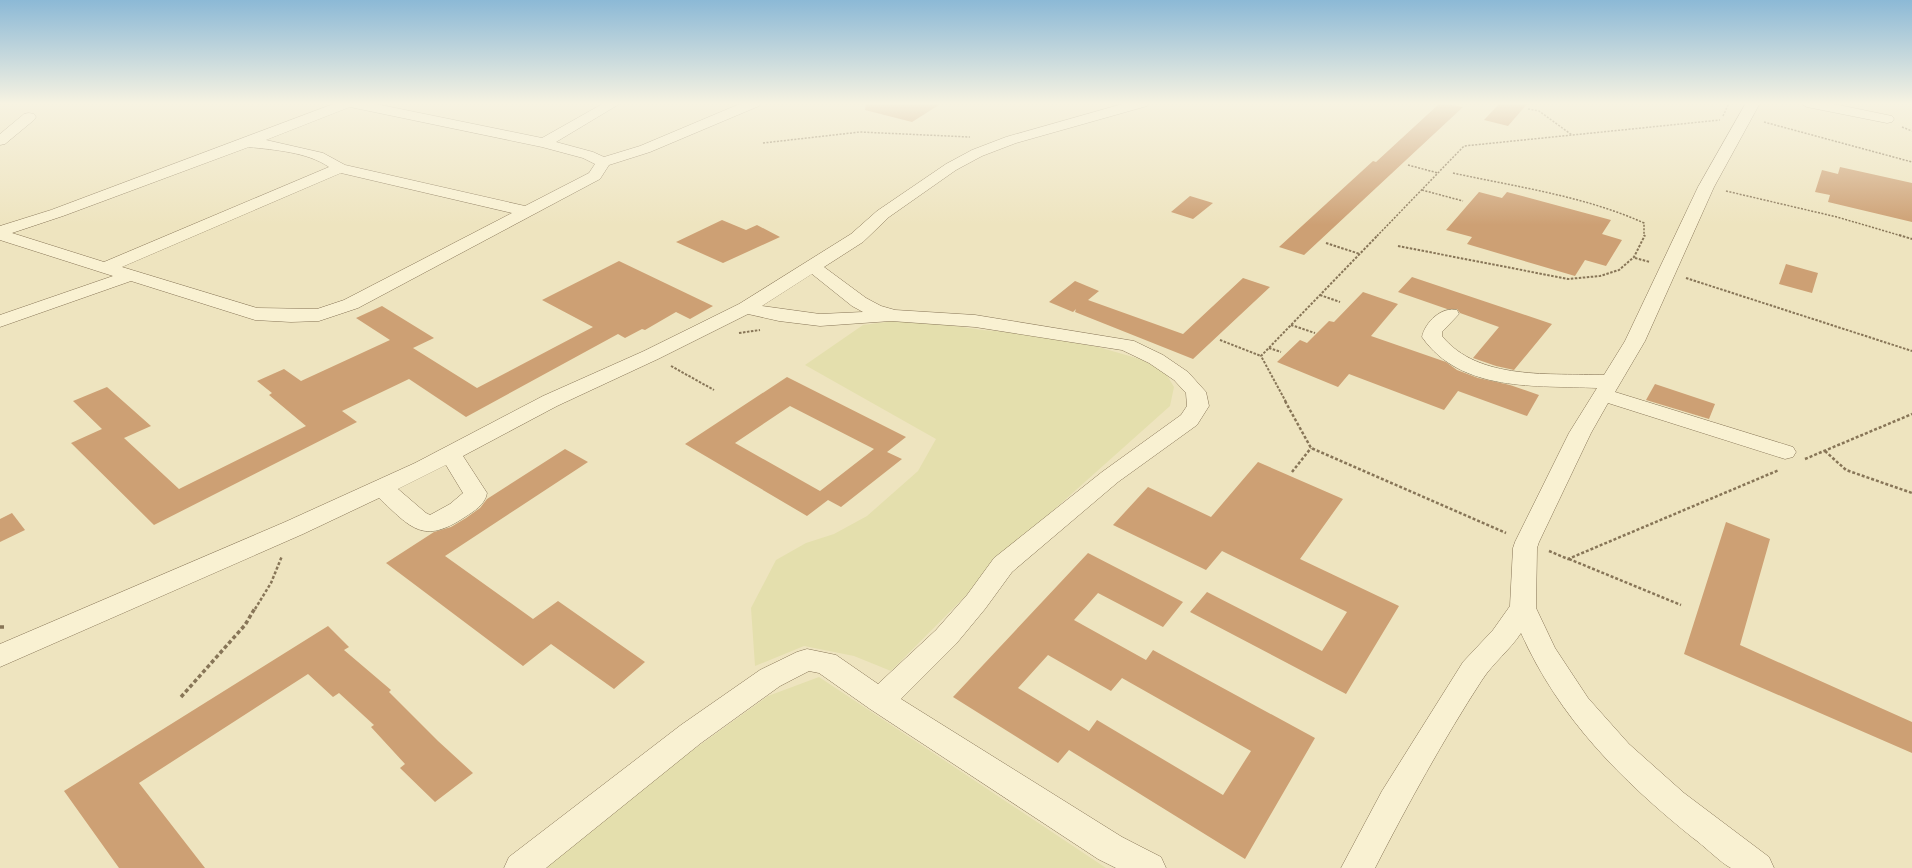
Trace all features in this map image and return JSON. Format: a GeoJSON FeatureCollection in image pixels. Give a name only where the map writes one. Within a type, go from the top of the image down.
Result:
{"type":"FeatureCollection","features":[{"type":"Feature","properties":{"kind":"street"},"geometry":{"type":"LineString","coordinates":[[0,232],[57,213],[177,167],[244,144]]}},
{"type":"Feature","properties":{"kind":"street"},"geometry":{"type":"LineString","coordinates":[[258,144],[282,147],[318,156],[330,161],[340,168],[528,212]]}},
{"type":"Feature","properties":{"kind":"street"},"geometry":{"type":"LineString","coordinates":[[546,144],[588,155],[603,162],[645,150],[660,144]]}},
{"type":"Feature","properties":{"kind":"street"},"geometry":{"type":"LineString","coordinates":[[0,656],[294,528],[382,487],[450,454],[550,401],[652,354],[746,308],[857,238],[883,214],[951,167],[977,153],[1001,144]]}},
{"type":"Feature","properties":{"kind":"street"},"geometry":{"type":"LineString","coordinates":[[1726,144],[1635,340],[1580,433],[1527,542],[1525,548],[1523,608],[1544,654],[1578,707],[1618,753],[1673,803],[1757,868]]}},
{"type":"Feature","properties":{"kind":"street"},"geometry":{"type":"LineString","coordinates":[[0,235],[132,274],[255,314],[291,316],[319,315],[351,304],[595,176],[603,162]]}},
{"type":"Feature","properties":{"kind":"street"},"geometry":{"type":"LineString","coordinates":[[107,267],[340,168]]}},
{"type":"Feature","properties":{"kind":"street"},"geometry":{"type":"LineString","coordinates":[[813,267],[859,302],[874,310],[894,316]]}},
{"type":"Feature","properties":{"kind":"street"},"geometry":{"type":"LineString","coordinates":[[0,321],[132,274]]}},
{"type":"Feature","properties":{"kind":"street"},"geometry":{"type":"LineString","coordinates":[[746,308],[779,315],[820,320],[894,316],[976,320],[1127,345],[1156,359],[1182,376],[1196,392],[1198,406],[1188,420],[1110,477],[1003,565],[976,602],[946,637],[880,701]]}},
{"type":"Feature","properties":{"kind":"street"},"geometry":{"type":"LineString","coordinates":[[1450,314],[1433,330],[1432,337],[1440,348],[1469,367],[1501,377],[1607,388],[1790,460]]}},
{"type":"Feature","properties":{"kind":"street"},"geometry":{"type":"LineString","coordinates":[[382,487],[420,520],[428,524],[438,522],[474,498],[475,493],[450,454]]}},
{"type":"Feature","properties":{"kind":"street"},"geometry":{"type":"LineString","coordinates":[[1358,868],[1393,802],[1473,670],[1503,638],[1523,608]]}},
{"type":"Feature","properties":{"kind":"street"},"geometry":{"type":"LineString","coordinates":[[521,868],[691,734],[770,678],[807,660],[826,663],[880,701],[1110,848],[1149,868]]}},
{"type":"Feature","properties":{"kind":"path"},"geometry":{"type":"LineString","coordinates":[[1261,356],[1464,146],[1491,144]]}},
{"type":"Feature","properties":{"kind":"path"},"geometry":{"type":"LineString","coordinates":[[1854,144],[1912,162]]}},
{"type":"Feature","properties":{"kind":"path"},"geometry":{"type":"LineString","coordinates":[[1408,165],[1438,173]]}},
{"type":"Feature","properties":{"kind":"path"},"geometry":{"type":"LineString","coordinates":[[1398,246],[1568,278],[1594,278],[1618,272],[1635,258],[1646,231],[1644,223],[1620,212],[1590,203],[1453,173]]}},
{"type":"Feature","properties":{"kind":"path"},"geometry":{"type":"LineString","coordinates":[[1706,187],[1837,217],[1912,239]]}},
{"type":"Feature","properties":{"kind":"path"},"geometry":{"type":"LineString","coordinates":[[1422,190],[1463,201]]}},
{"type":"Feature","properties":{"kind":"path"},"geometry":{"type":"LineString","coordinates":[[1326,243],[1360,254]]}},
{"type":"Feature","properties":{"kind":"path"},"geometry":{"type":"LineString","coordinates":[[1666,271],[1912,351]]}},
{"type":"Feature","properties":{"kind":"path"},"geometry":{"type":"LineString","coordinates":[[1320,295],[1340,302]]}},
{"type":"Feature","properties":{"kind":"path"},"geometry":{"type":"LineString","coordinates":[[1291,325],[1315,333]]}},
{"type":"Feature","properties":{"kind":"path"},"geometry":{"type":"LineString","coordinates":[[735,334],[766,329]]}},
{"type":"Feature","properties":{"kind":"path"},"geometry":{"type":"LineString","coordinates":[[1220,340],[1261,356],[1311,448],[1527,542],[1681,605]]}},
{"type":"Feature","properties":{"kind":"path"},"geometry":{"type":"LineString","coordinates":[[1269,348],[1281,352]]}},
{"type":"Feature","properties":{"kind":"path"},"geometry":{"type":"LineString","coordinates":[[652,354],[714,390]]}},
{"type":"Feature","properties":{"kind":"path"},"geometry":{"type":"LineString","coordinates":[[1568,559],[1790,460],[1825,451],[1912,414]]}},
{"type":"Feature","properties":{"kind":"path"},"geometry":{"type":"LineString","coordinates":[[1292,472],[1311,448]]}},
{"type":"Feature","properties":{"kind":"path"},"geometry":{"type":"LineString","coordinates":[[1825,451],[1846,470],[1912,493]]}},
{"type":"Feature","properties":{"kind":"path"},"geometry":{"type":"LineString","coordinates":[[181,697],[245,625],[271,583],[294,528]]}},
{"type":"Feature","properties":{"kind":"shaded area"},"geometry":{"type":"Polygon","coordinates":[[[894,321],[921,321],[982,330],[1022,333],[1098,347],[1140,359],[1165,372],[1174,387],[1170,406],[1030,531],[891,671],[854,656],[804,646],[755,666],[751,608],[776,560],[806,543],[834,534],[867,516],[918,471],[936,439],[805,365],[863,325],[894,321]]]}},
{"type":"Feature","properties":{"kind":"shaded area"},"geometry":{"type":"Polygon","coordinates":[[[819,677],[1106,868],[545,868],[679,760],[768,696],[819,677]]]}},
{"type":"Feature","properties":{"kind":"building"},"geometry":{"type":"Polygon","coordinates":[[[1396,144],[1424,144],[1304,255],[1279,247],[1373,161],[1376,162],[1396,144]]]}},
{"type":"Feature","properties":{"kind":"building"},"geometry":{"type":"Polygon","coordinates":[[[1840,167],[1912,183],[1912,222],[1828,202],[1830,195],[1815,192],[1822,170],[1838,174],[1840,167]]]}},
{"type":"Feature","properties":{"kind":"building"},"geometry":{"type":"Polygon","coordinates":[[[1479,192],[1502,198],[1507,192],[1611,220],[1602,234],[1622,240],[1606,266],[1585,260],[1575,276],[1467,244],[1472,237],[1446,230],[1479,192]]]}},
{"type":"Feature","properties":{"kind":"building"},"geometry":{"type":"Polygon","coordinates":[[[1190,196],[1213,203],[1193,219],[1171,212],[1190,196]]]}},
{"type":"Feature","properties":{"kind":"building"},"geometry":{"type":"Polygon","coordinates":[[[722,220],[746,230],[757,225],[780,237],[723,263],[676,242],[722,220]]]}},
{"type":"Feature","properties":{"kind":"building"},"geometry":{"type":"Polygon","coordinates":[[[619,261],[713,306],[690,319],[676,312],[645,330],[642,329],[625,338],[618,334],[466,417],[409,379],[342,411],[357,422],[154,525],[71,443],[102,429],[73,401],[107,387],[151,426],[124,438],[179,489],[306,426],[269,395],[272,393],[257,381],[284,369],[301,381],[390,340],[356,318],[382,306],[434,338],[413,348],[477,388],[593,327],[542,300],[619,261]]]}},
{"type":"Feature","properties":{"kind":"building"},"geometry":{"type":"Polygon","coordinates":[[[1786,264],[1818,273],[1812,293],[1779,284],[1786,264]]]}},
{"type":"Feature","properties":{"kind":"building"},"geometry":{"type":"Polygon","coordinates":[[[1412,277],[1552,324],[1514,370],[1496,366],[1473,358],[1499,327],[1460,313],[1457,309],[1447,309],[1398,292],[1412,277]]]}},
{"type":"Feature","properties":{"kind":"building"},"geometry":{"type":"Polygon","coordinates":[[[1243,278],[1270,287],[1193,359],[1075,312],[1076,309],[1073,312],[1049,302],[1075,281],[1099,291],[1088,300],[1183,334],[1243,278]]]}},
{"type":"Feature","properties":{"kind":"building"},"geometry":{"type":"Polygon","coordinates":[[[1363,292],[1398,304],[1371,336],[1446,362],[1457,370],[1478,378],[1510,385],[1539,395],[1527,416],[1458,391],[1444,410],[1349,374],[1338,387],[1277,362],[1300,340],[1307,343],[1329,321],[1334,322],[1363,292]]]}},
{"type":"Feature","properties":{"kind":"building"},"geometry":{"type":"Polygon","coordinates":[[[787,377],[906,437],[887,452],[902,459],[841,507],[828,500],[807,516],[685,444],[787,377]],[[790,406],[735,443],[820,491],[874,449],[790,406]]]}},
{"type":"Feature","properties":{"kind":"building"},"geometry":{"type":"Polygon","coordinates":[[[1655,384],[1715,404],[1709,419],[1646,400],[1655,384]]]}},
{"type":"Feature","properties":{"kind":"building"},"geometry":{"type":"Polygon","coordinates":[[[565,449],[588,462],[445,556],[533,619],[558,601],[645,662],[614,689],[551,644],[523,666],[386,563],[434,532],[451,527],[466,518],[480,508],[487,499],[565,449]]]}},
{"type":"Feature","properties":{"kind":"building"},"geometry":{"type":"Polygon","coordinates":[[[1258,462],[1343,499],[1300,559],[1399,606],[1346,694],[1190,612],[1207,592],[1322,651],[1347,612],[1222,551],[1206,570],[1113,525],[1148,487],[1211,517],[1258,462]]]}},
{"type":"Feature","properties":{"kind":"building"},"geometry":{"type":"Polygon","coordinates":[[[12,513],[25,530],[0,542],[0,519],[12,513]]]}},
{"type":"Feature","properties":{"kind":"building"},"geometry":{"type":"Polygon","coordinates":[[[1726,522],[1770,539],[1740,645],[1912,722],[1912,753],[1684,654],[1726,522]]]}},
{"type":"Feature","properties":{"kind":"building"},"geometry":{"type":"Polygon","coordinates":[[[1088,553],[1183,602],[1163,627],[1098,593],[1074,620],[1146,660],[1153,650],[1315,738],[1245,859],[1069,750],[1058,763],[953,697],[1088,553]],[[1048,655],[1018,688],[1089,731],[1097,720],[1223,795],[1251,751],[1122,678],[1111,691],[1048,655]]]}},
{"type":"Feature","properties":{"kind":"building"},"geometry":{"type":"Polygon","coordinates":[[[328,626],[349,647],[344,650],[391,690],[389,692],[438,741],[473,773],[435,802],[400,768],[405,764],[371,727],[374,725],[339,693],[333,697],[308,674],[139,783],[205,868],[119,868],[64,791],[328,626]]]}}]}
